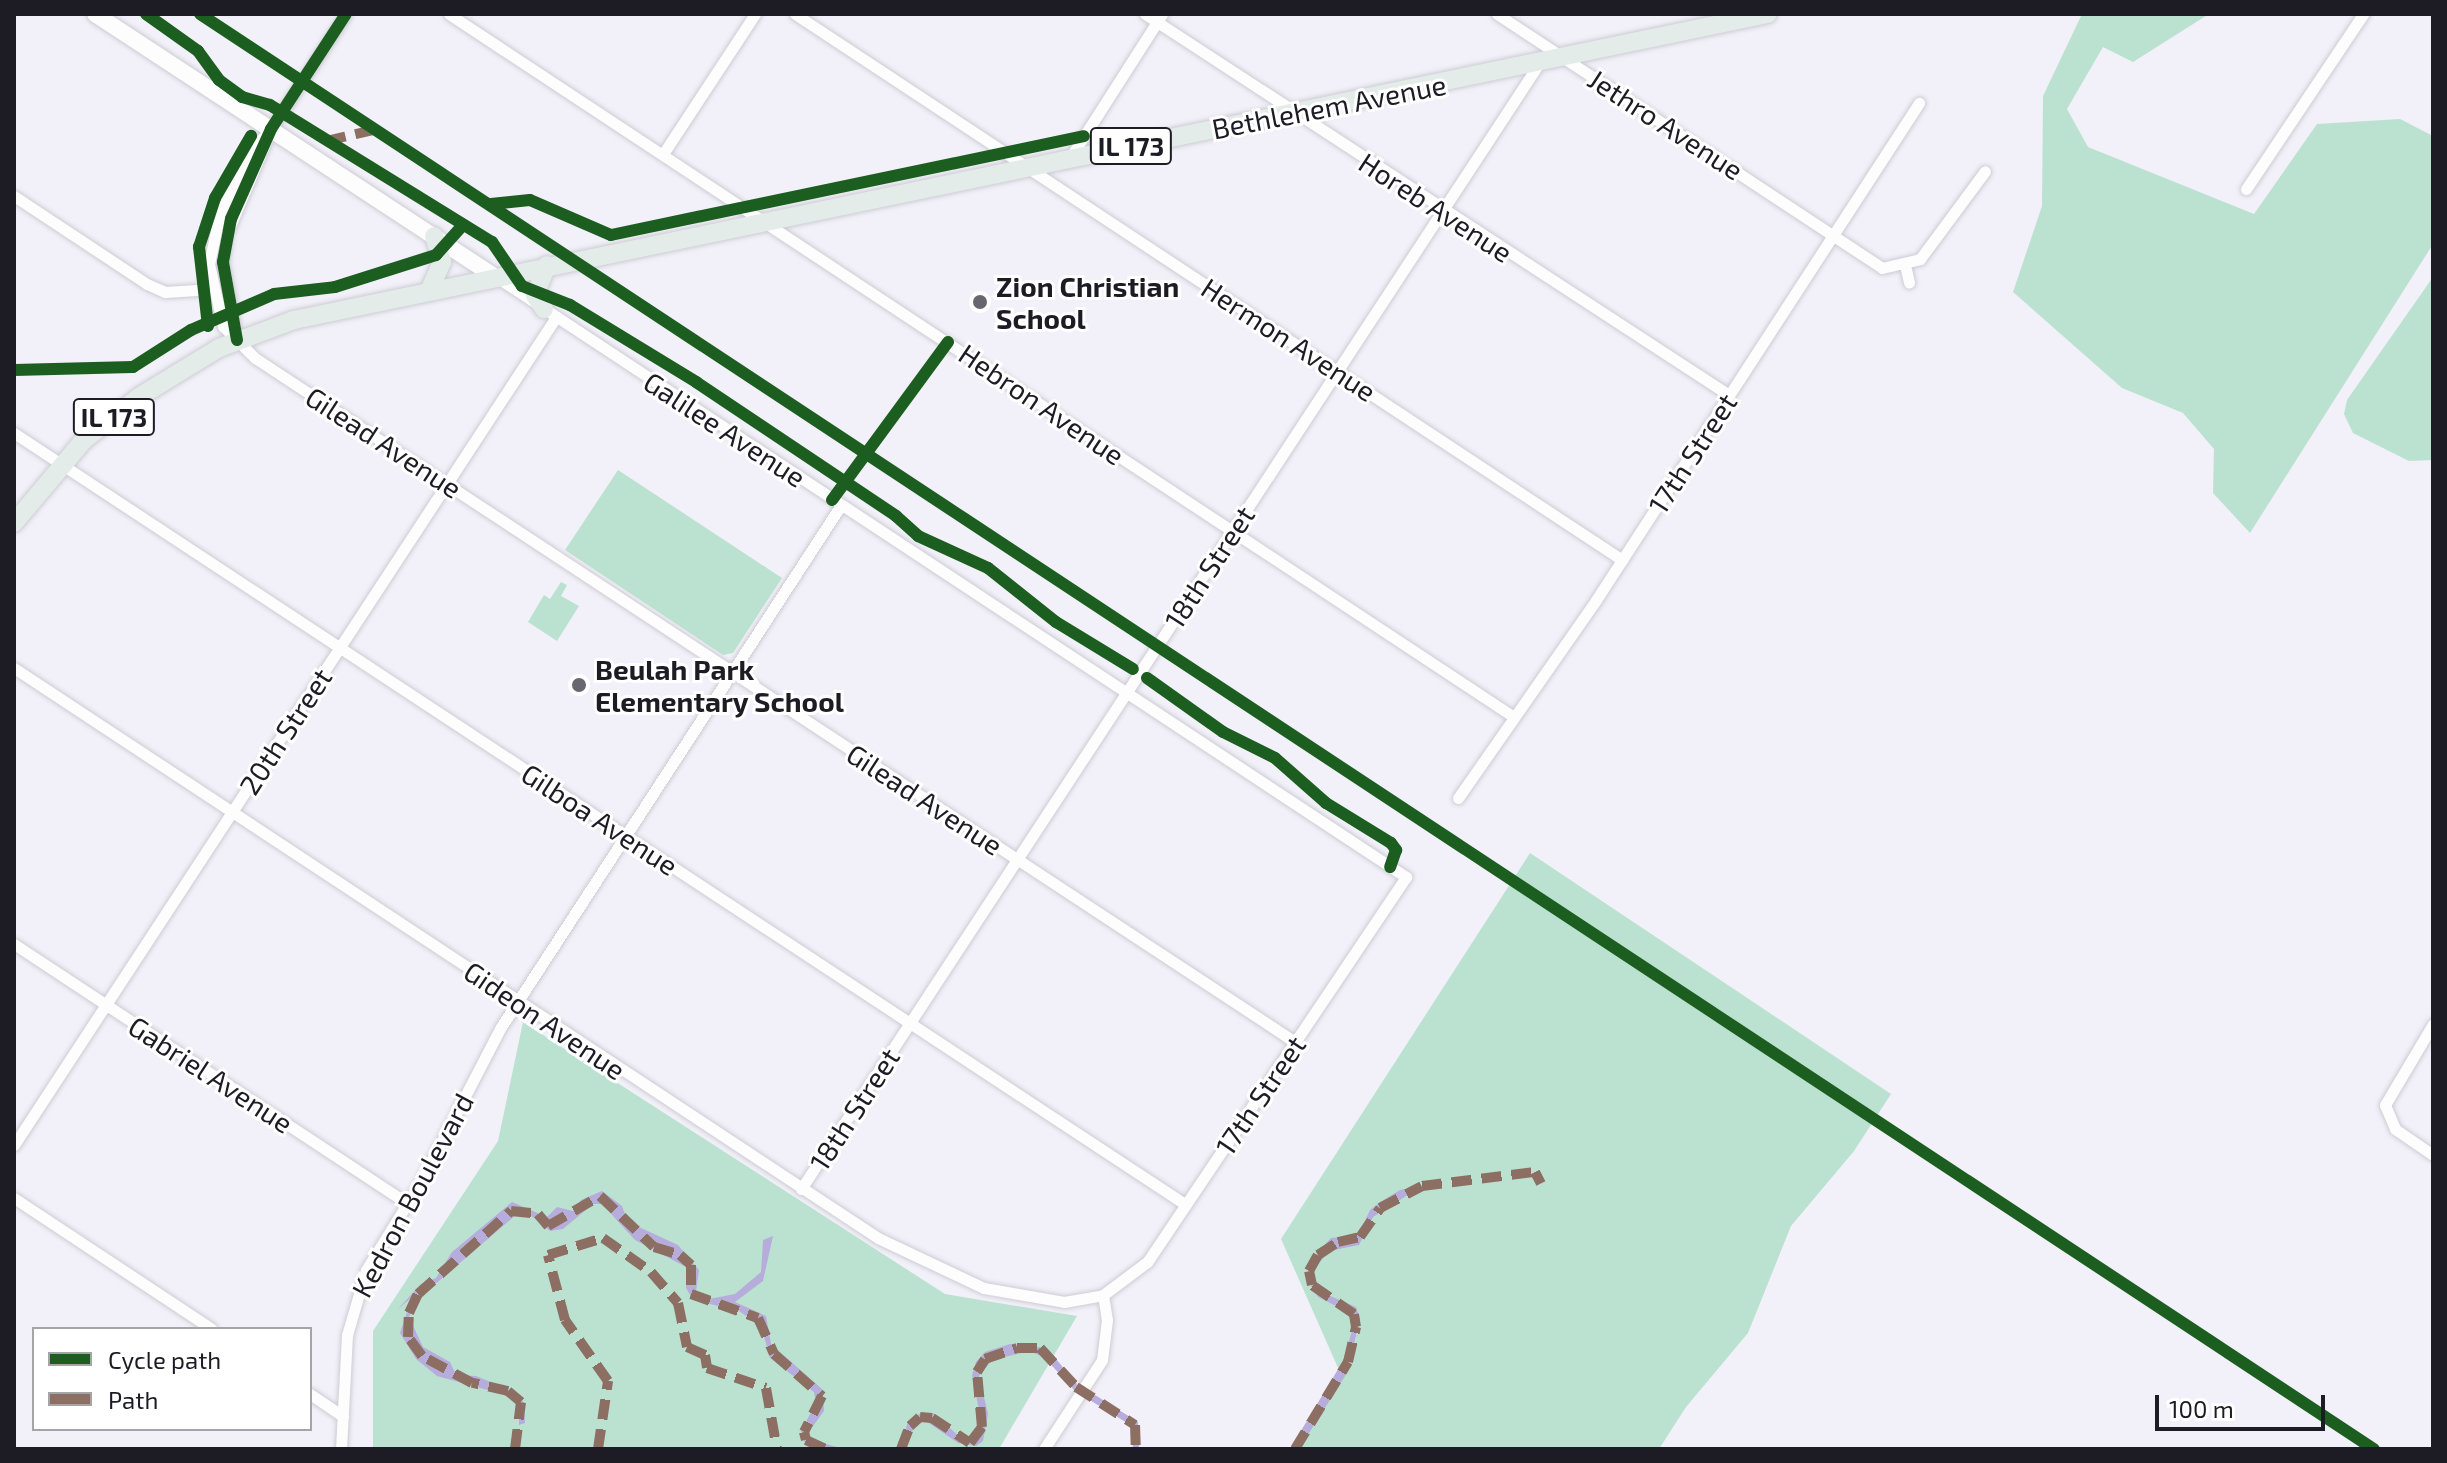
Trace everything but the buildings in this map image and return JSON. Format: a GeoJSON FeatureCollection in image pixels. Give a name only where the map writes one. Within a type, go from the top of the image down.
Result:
{"type":"FeatureCollection","features":[{"type":"Feature","properties":{"kind":"main road","name":"Bethlehem Avenue"},"geometry":{"type":"LineString","coordinates":[[14,523],[62,464],[139,397],[237,340],[335,309],[1538,65],[1768,14]]}},
{"type":"Feature","properties":{"kind":"main road"},"geometry":{"type":"LineString","coordinates":[[430,289],[442,262],[434,236]]}},
{"type":"Feature","properties":{"kind":"main road"},"geometry":{"type":"LineString","coordinates":[[547,265],[535,295],[550,313]]}},
{"type":"Feature","properties":{"kind":"street","name":"Galilee Avenue"},"geometry":{"type":"LineString","coordinates":[[95,14],[1355,845]]}},
{"type":"Feature","properties":{"kind":"street"},"geometry":{"type":"LineString","coordinates":[[237,340],[223,262],[231,219],[271,129],[346,14]]}},
{"type":"Feature","properties":{"kind":"street","name":"Hebron Avenue"},"geometry":{"type":"LineString","coordinates":[[449,14],[1514,717]]}},
{"type":"Feature","properties":{"kind":"street"},"geometry":{"type":"LineString","coordinates":[[663,154],[755,14]]}},
{"type":"Feature","properties":{"kind":"street","name":"Hermon Avenue"},"geometry":{"type":"LineString","coordinates":[[795,14],[1622,560]]}},
{"type":"Feature","properties":{"kind":"street","name":"Horeb Avenue"},"geometry":{"type":"LineString","coordinates":[[1145,14],[1160,18],[1291,113],[1729,395]]}},
{"type":"Feature","properties":{"kind":"street","name":"Jethro Avenue"},"geometry":{"type":"LineString","coordinates":[[1497,14],[1835,234],[1882,268],[1905,265]]}},
{"type":"Feature","properties":{"kind":"street"},"geometry":{"type":"LineString","coordinates":[[2246,189],[2363,14]]}},
{"type":"Feature","properties":{"kind":"street"},"geometry":{"type":"LineString","coordinates":[[1069,159],[1160,18]]}},
{"type":"Feature","properties":{"kind":"street","name":"18th Street"},"geometry":{"type":"LineString","coordinates":[[801,1189],[1538,65]]}},
{"type":"Feature","properties":{"kind":"street","name":"17th Street"},"geometry":{"type":"LineString","coordinates":[[1458,798],[1622,560],[1919,103]]}},
{"type":"Feature","properties":{"kind":"street","name":"Gilead Avenue"},"geometry":{"type":"LineString","coordinates":[[271,129],[252,149],[220,212],[209,264],[212,289],[223,326],[255,358],[1295,1042]]}},
{"type":"Feature","properties":{"kind":"street"},"geometry":{"type":"LineString","coordinates":[[1909,283],[1905,265],[1933,247],[1985,171]]}},
{"type":"Feature","properties":{"kind":"street"},"geometry":{"type":"LineString","coordinates":[[14,196],[147,284],[165,292],[212,289]]}},
{"type":"Feature","properties":{"kind":"street","name":"20th Street"},"geometry":{"type":"LineString","coordinates":[[14,1145],[447,484],[550,313]]}},
{"type":"Feature","properties":{"kind":"street","name":"Gilboa Avenue"},"geometry":{"type":"LineString","coordinates":[[14,433],[1186,1205]]}},
{"type":"Feature","properties":{"kind":"street","name":"Kedron Boulevard"},"geometry":{"type":"LineString","coordinates":[[341,1449],[347,1335],[356,1297],[378,1249],[408,1204],[518,1002],[841,505]]}},
{"type":"Feature","properties":{"kind":"street","name":"Gideon Avenue"},"geometry":{"type":"LineString","coordinates":[[14,668],[801,1189],[920,1262],[984,1288],[1064,1302],[1103,1295]]}},
{"type":"Feature","properties":{"kind":"street","name":"17th Street"},"geometry":{"type":"LineString","coordinates":[[1103,1295],[1137,1274],[1406,877],[1355,845]]}},
{"type":"Feature","properties":{"kind":"street","name":"Gabriel Avenue"},"geometry":{"type":"LineString","coordinates":[[14,944],[408,1204]]}},
{"type":"Feature","properties":{"kind":"street"},"geometry":{"type":"LineString","coordinates":[[2433,1024],[2385,1105],[2395,1129],[2433,1155]]}},
{"type":"Feature","properties":{"kind":"street"},"geometry":{"type":"LineString","coordinates":[[14,1198],[209,1327]]}},
{"type":"Feature","properties":{"kind":"street"},"geometry":{"type":"LineString","coordinates":[[1044,1449],[1102,1360],[1107,1320],[1103,1295]]}},
{"type":"Feature","properties":{"kind":"street"},"geometry":{"type":"LineString","coordinates":[[312,1395],[343,1416]]}},
{"type":"Feature","properties":{"kind":"green space"},"geometry":{"type":"Polygon","coordinates":[[[2082,14],[2209,14],[2133,62],[2103,47],[2067,109],[2088,147],[2254,214],[2317,124],[2400,119],[2433,136],[2433,244],[2250,533],[2213,493],[2214,449],[2183,413],[2122,388],[2013,292],[2042,206],[2043,96],[2082,14]]]}},
{"type":"Feature","properties":{"kind":"green space"},"geometry":{"type":"Polygon","coordinates":[[[2433,277],[2433,460],[2409,461],[2353,433],[2344,414],[2347,400],[2433,277]]]}},
{"type":"Feature","properties":{"kind":"green space"},"geometry":{"type":"Polygon","coordinates":[[[618,470],[782,578],[733,653],[723,655],[565,550],[618,470]]]}},
{"type":"Feature","properties":{"kind":"green space"},"geometry":{"type":"Polygon","coordinates":[[[561,582],[567,585],[561,596],[579,606],[557,641],[528,622],[544,595],[550,599],[561,582]]]}},
{"type":"Feature","properties":{"kind":"green space"},"geometry":{"type":"Polygon","coordinates":[[[1530,853],[1891,1094],[1854,1151],[1791,1226],[1748,1333],[1686,1407],[1659,1449],[1296,1449],[1343,1379],[1281,1239],[1530,853]]]}},
{"type":"Feature","properties":{"kind":"green space"},"geometry":{"type":"Polygon","coordinates":[[[523,1022],[945,1294],[1077,1316],[999,1449],[373,1449],[373,1331],[498,1141],[523,1022]]]}},
{"type":"Feature","properties":{"kind":"shaded area"},"geometry":{"type":"Polygon","coordinates":[[[1422,1186],[1373,1217],[1359,1245],[1329,1251],[1314,1269],[1313,1281],[1321,1292],[1356,1307],[1360,1319],[1347,1373],[1299,1449],[1290,1449],[1343,1361],[1352,1331],[1352,1314],[1318,1297],[1307,1280],[1310,1261],[1331,1238],[1358,1235],[1370,1210],[1382,1201],[1400,1190],[1422,1186]]]}},
{"type":"Feature","properties":{"kind":"shaded area"},"geometry":{"type":"Polygon","coordinates":[[[602,1191],[622,1206],[628,1222],[678,1245],[699,1270],[696,1292],[709,1299],[735,1294],[761,1272],[763,1240],[773,1236],[763,1281],[735,1302],[766,1316],[771,1344],[823,1390],[824,1411],[808,1433],[810,1440],[845,1449],[806,1446],[801,1431],[816,1403],[814,1392],[770,1358],[763,1333],[752,1320],[739,1311],[693,1300],[686,1288],[686,1267],[635,1240],[602,1204],[593,1204],[563,1229],[550,1231],[529,1214],[517,1214],[419,1298],[409,1317],[423,1347],[450,1362],[456,1375],[476,1376],[517,1393],[524,1403],[525,1423],[519,1425],[519,1406],[509,1396],[437,1376],[416,1359],[400,1333],[412,1297],[398,1309],[421,1284],[436,1278],[452,1252],[512,1202],[547,1217],[557,1207],[573,1211],[581,1200],[602,1191]]]}},
{"type":"Feature","properties":{"kind":"shaded area"},"geometry":{"type":"Polygon","coordinates":[[[1010,1344],[1047,1348],[1076,1383],[1138,1422],[1139,1449],[1133,1449],[1132,1426],[1075,1391],[1044,1357],[1029,1351],[992,1360],[979,1376],[988,1414],[983,1441],[976,1446],[958,1443],[926,1421],[918,1423],[900,1449],[908,1421],[921,1413],[933,1413],[961,1438],[971,1438],[981,1420],[972,1375],[976,1362],[985,1352],[1010,1344]]]}},
{"type":"Feature","properties":{"kind":"marked path"},"geometry":{"type":"LineString","coordinates":[[326,141],[373,130]]}},
{"type":"Feature","properties":{"kind":"marked path"},"geometry":{"type":"LineString","coordinates":[[1295,1449],[1348,1362],[1356,1327],[1354,1314],[1312,1285],[1309,1271],[1318,1255],[1338,1242],[1360,1237],[1380,1208],[1422,1186],[1535,1172],[1541,1184]]}},
{"type":"Feature","properties":{"kind":"marked path"},"geometry":{"type":"LineString","coordinates":[[515,1449],[521,1402],[508,1391],[472,1383],[422,1356],[408,1337],[409,1313],[418,1294],[511,1211],[538,1214],[548,1226],[600,1196],[654,1247],[680,1255],[691,1265],[691,1294],[758,1318],[774,1354],[822,1396],[804,1432],[806,1440],[825,1449]]}},
{"type":"Feature","properties":{"kind":"marked path"},"geometry":{"type":"LineString","coordinates":[[598,1449],[608,1381],[565,1320],[548,1255],[603,1238],[651,1272],[678,1303],[687,1347],[705,1355],[707,1368],[766,1388],[777,1449]]}},
{"type":"Feature","properties":{"kind":"marked path"},"geometry":{"type":"LineString","coordinates":[[901,1449],[910,1426],[920,1417],[932,1418],[970,1443],[982,1427],[977,1372],[985,1359],[1017,1348],[1040,1348],[1076,1387],[1135,1425],[1136,1449]]}},
{"type":"Feature","properties":{"kind":"cycle path"},"geometry":{"type":"LineString","coordinates":[[146,14],[198,51],[219,80],[242,97],[270,105],[492,242],[522,286],[570,305],[696,382],[896,516],[918,536],[988,568],[1056,622],[1133,669]]}},
{"type":"Feature","properties":{"kind":"cycle path"},"geometry":{"type":"LineString","coordinates":[[200,14],[2374,1449]]}},
{"type":"Feature","properties":{"kind":"cycle path"},"geometry":{"type":"LineString","coordinates":[[237,340],[223,262],[231,219],[271,129],[346,14]]}},
{"type":"Feature","properties":{"kind":"cycle path"},"geometry":{"type":"LineString","coordinates":[[208,326],[199,247],[215,198],[251,136]]}},
{"type":"Feature","properties":{"kind":"cycle path"},"geometry":{"type":"LineString","coordinates":[[491,204],[530,200],[611,235],[1084,136]]}},
{"type":"Feature","properties":{"kind":"cycle path"},"geometry":{"type":"LineString","coordinates":[[14,370],[133,367],[191,330],[274,294],[335,287],[436,255],[463,225]]}},
{"type":"Feature","properties":{"kind":"cycle path"},"geometry":{"type":"LineString","coordinates":[[832,500],[948,342]]}},
{"type":"Feature","properties":{"kind":"cycle path"},"geometry":{"type":"LineString","coordinates":[[1147,678],[1223,732],[1275,758],[1326,803],[1391,843],[1396,850],[1390,867]]}},
{"type":"Feature","properties":{"kind":"place","name":"Zion Christian School"},"geometry":{"type":"Point","coordinates":[980,302]}},
{"type":"Feature","properties":{"kind":"place","name":"Beulah Park Elementary School"},"geometry":{"type":"Point","coordinates":[579,685]}}]}
